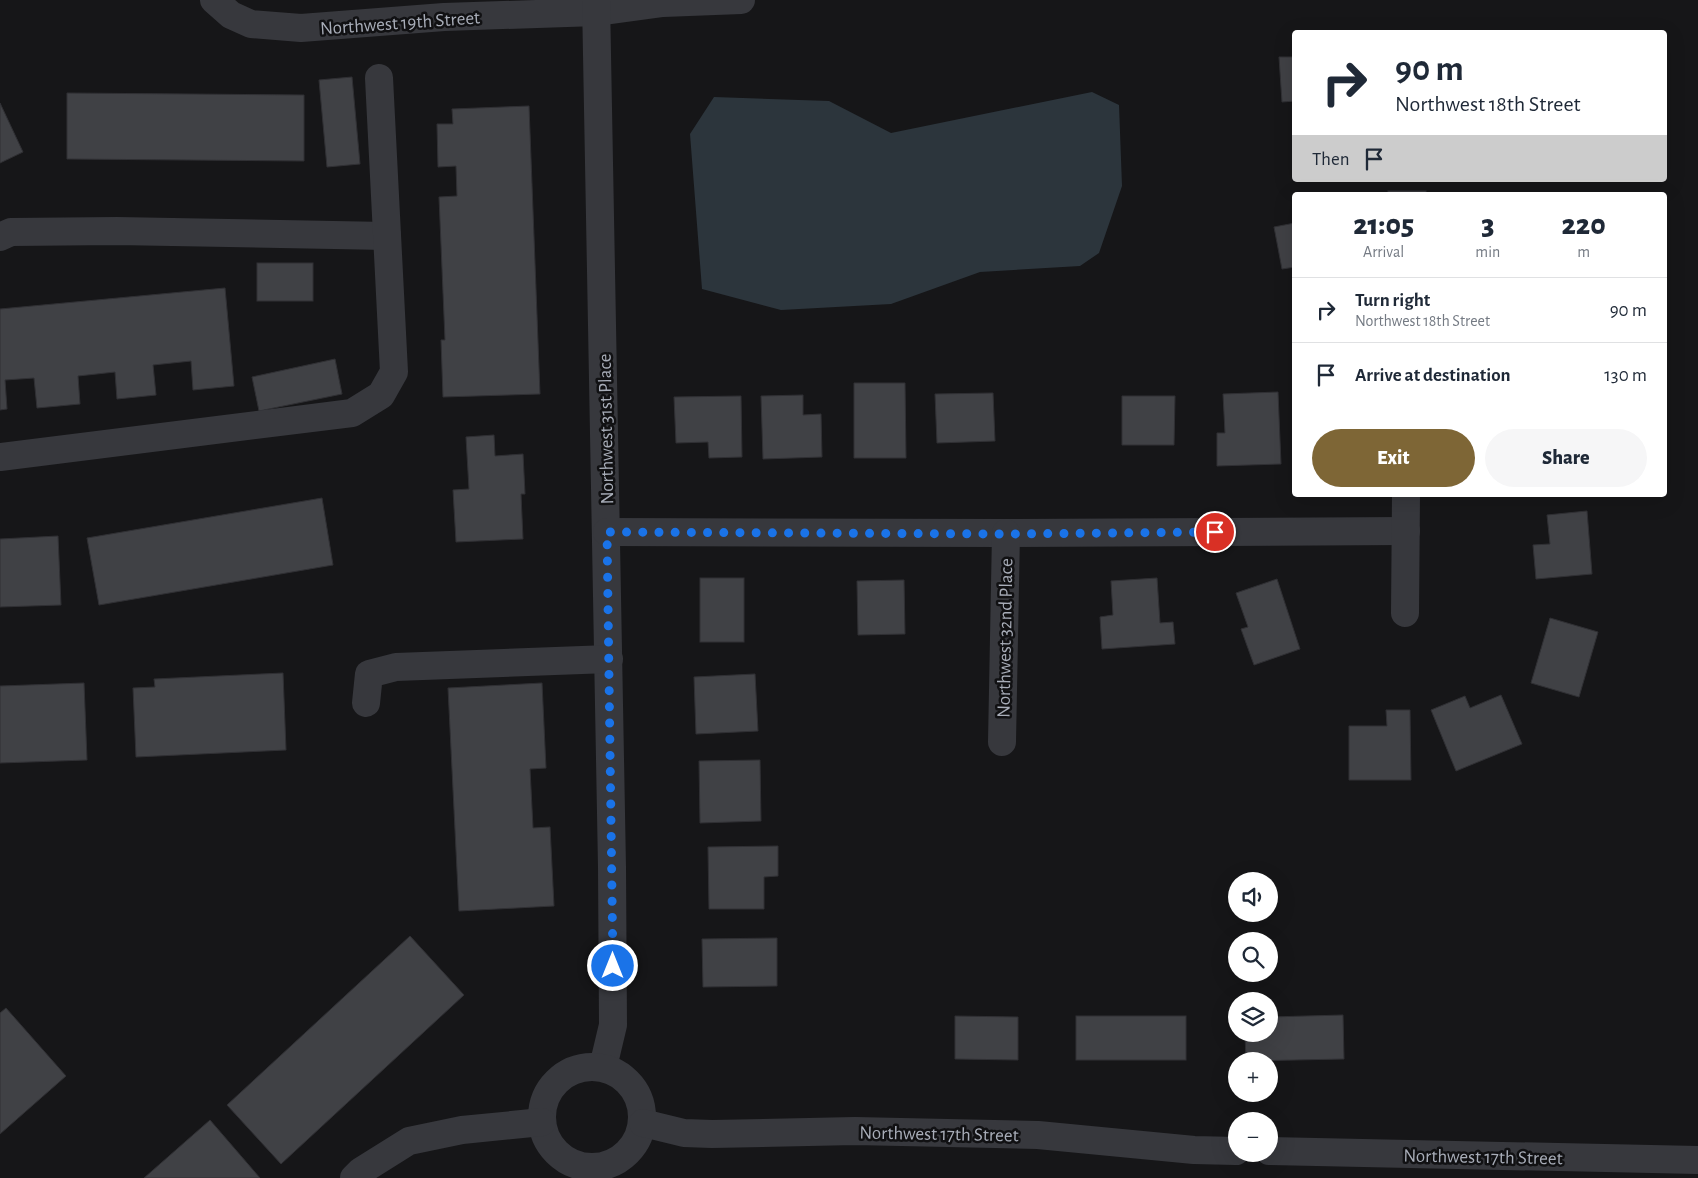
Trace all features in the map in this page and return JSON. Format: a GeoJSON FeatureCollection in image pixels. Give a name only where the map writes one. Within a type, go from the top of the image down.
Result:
{"type":"FeatureCollection","features":[{"type":"Feature","properties":{"kind":"street","name":"Northwest 19th Street"},"geometry":{"type":"LineString","coordinates":[[214,1],[231,15],[251,24],[301,28],[596,6],[741,0]]}},
{"type":"Feature","properties":{"kind":"street","name":"Northwest 31st Place"},"geometry":{"type":"LineString","coordinates":[[596,6],[607,532],[613,1025],[603,1067]]}},
{"type":"Feature","properties":{"kind":"street"},"geometry":{"type":"LineString","coordinates":[[0,456],[352,413],[381,395],[394,372],[379,78]]}},
{"type":"Feature","properties":{"kind":"street"},"geometry":{"type":"LineString","coordinates":[[0,237],[11,232],[117,231],[387,236]]}},
{"type":"Feature","properties":{"kind":"street"},"geometry":{"type":"LineString","coordinates":[[1405,612],[1406,497]]}},
{"type":"Feature","properties":{"kind":"street"},"geometry":{"type":"LineString","coordinates":[[607,532],[1006,534],[1406,531]]}},
{"type":"Feature","properties":{"kind":"street","name":"Northwest 32nd Place"},"geometry":{"type":"LineString","coordinates":[[1002,742],[1006,534]]}},
{"type":"Feature","properties":{"kind":"street"},"geometry":{"type":"LineString","coordinates":[[366,703],[370,674],[396,667],[609,659]]}},
{"type":"Feature","properties":{"kind":"street"},"geometry":{"type":"LineString","coordinates":[[585,1067],[603,1067],[617,1073],[631,1083],[642,1105],[643,1123],[637,1142],[630,1152],[615,1163],[595,1168],[586,1173],[566,1160],[550,1146],[542,1122],[546,1097],[556,1081],[567,1073],[585,1067]]}},
{"type":"Feature","properties":{"kind":"street"},"geometry":{"type":"LineString","coordinates":[[354,1178],[409,1141],[462,1130],[542,1122]]}},
{"type":"Feature","properties":{"kind":"street","name":"Northwest 17th Street"},"geometry":{"type":"LineString","coordinates":[[643,1123],[684,1133],[855,1131],[1038,1135],[1194,1150],[1228,1151]]}},
{"type":"Feature","properties":{"kind":"street","name":"Northwest 17th Street"},"geometry":{"type":"LineString","coordinates":[[1278,1151],[1696,1166]]}},
{"type":"Feature","properties":{"kind":"shaded area"},"geometry":{"type":"Polygon","coordinates":[[[1092,92],[1119,105],[1122,186],[1099,253],[1080,266],[980,272],[891,304],[781,310],[702,289],[690,134],[714,97],[829,101],[891,133],[1092,92]]]}},
{"type":"Feature","properties":{"kind":"building"},"geometry":{"type":"Polygon","coordinates":[[[1279,57],[1292,57],[1292,101],[1282,102],[1279,57]]]}},
{"type":"Feature","properties":{"kind":"building"},"geometry":{"type":"Polygon","coordinates":[[[352,77],[360,164],[327,167],[319,80],[352,77]]]}},
{"type":"Feature","properties":{"kind":"building"},"geometry":{"type":"Polygon","coordinates":[[[67,93],[304,95],[304,161],[67,159],[67,93]]]}},
{"type":"Feature","properties":{"kind":"building"},"geometry":{"type":"Polygon","coordinates":[[[0,103],[23,152],[0,163],[0,103]]]}},
{"type":"Feature","properties":{"kind":"building"},"geometry":{"type":"Polygon","coordinates":[[[529,106],[540,394],[443,397],[441,340],[445,340],[439,197],[457,196],[456,166],[438,167],[437,124],[453,124],[452,109],[529,106]]]}},
{"type":"Feature","properties":{"kind":"building"},"geometry":{"type":"Polygon","coordinates":[[[1388,191],[1426,191],[1426,192],[1388,191]]]}},
{"type":"Feature","properties":{"kind":"building"},"geometry":{"type":"Polygon","coordinates":[[[1292,224],[1292,267],[1282,269],[1274,227],[1292,224]]]}},
{"type":"Feature","properties":{"kind":"building"},"geometry":{"type":"Polygon","coordinates":[[[257,263],[313,263],[313,301],[257,301],[257,263]]]}},
{"type":"Feature","properties":{"kind":"building"},"geometry":{"type":"Polygon","coordinates":[[[225,288],[234,386],[193,390],[191,361],[153,365],[156,395],[117,399],[115,372],[78,376],[80,404],[37,408],[34,378],[5,380],[7,409],[0,410],[0,309],[225,288]]]}},
{"type":"Feature","properties":{"kind":"building"},"geometry":{"type":"Polygon","coordinates":[[[335,359],[342,394],[259,411],[252,377],[335,359]]]}},
{"type":"Feature","properties":{"kind":"building"},"geometry":{"type":"Polygon","coordinates":[[[854,383],[905,383],[906,458],[854,458],[854,383]]]}},
{"type":"Feature","properties":{"kind":"building"},"geometry":{"type":"Polygon","coordinates":[[[1278,392],[1281,464],[1217,466],[1217,433],[1225,433],[1223,394],[1278,392]]]}},
{"type":"Feature","properties":{"kind":"building"},"geometry":{"type":"Polygon","coordinates":[[[993,393],[995,441],[937,443],[935,394],[993,393]]]}},
{"type":"Feature","properties":{"kind":"building"},"geometry":{"type":"Polygon","coordinates":[[[803,395],[803,415],[821,414],[822,457],[763,459],[761,396],[803,395]]]}},
{"type":"Feature","properties":{"kind":"building"},"geometry":{"type":"Polygon","coordinates":[[[741,396],[742,457],[709,458],[708,442],[676,443],[674,397],[741,396]]]}},
{"type":"Feature","properties":{"kind":"building"},"geometry":{"type":"Polygon","coordinates":[[[1122,396],[1175,396],[1174,445],[1122,445],[1122,396]]]}},
{"type":"Feature","properties":{"kind":"building"},"geometry":{"type":"Polygon","coordinates":[[[494,435],[495,456],[523,454],[525,494],[521,494],[523,539],[456,542],[453,490],[469,489],[466,437],[494,435]]]}},
{"type":"Feature","properties":{"kind":"building"},"geometry":{"type":"Polygon","coordinates":[[[322,498],[333,565],[99,605],[87,538],[322,498]]]}},
{"type":"Feature","properties":{"kind":"building"},"geometry":{"type":"Polygon","coordinates":[[[1587,511],[1592,574],[1536,579],[1533,545],[1550,544],[1547,515],[1587,511]]]}},
{"type":"Feature","properties":{"kind":"building"},"geometry":{"type":"Polygon","coordinates":[[[58,536],[61,605],[0,607],[0,539],[58,536]]]}},
{"type":"Feature","properties":{"kind":"building"},"geometry":{"type":"Polygon","coordinates":[[[700,578],[744,578],[744,642],[700,642],[700,578]]]}},
{"type":"Feature","properties":{"kind":"building"},"geometry":{"type":"Polygon","coordinates":[[[1157,578],[1160,623],[1173,622],[1175,644],[1102,649],[1100,617],[1113,615],[1111,581],[1157,578]]]}},
{"type":"Feature","properties":{"kind":"building"},"geometry":{"type":"Polygon","coordinates":[[[1277,579],[1300,649],[1254,665],[1241,629],[1248,627],[1236,593],[1277,579]]]}},
{"type":"Feature","properties":{"kind":"building"},"geometry":{"type":"Polygon","coordinates":[[[904,580],[905,634],[858,635],[857,581],[904,580]]]}},
{"type":"Feature","properties":{"kind":"building"},"geometry":{"type":"Polygon","coordinates":[[[1550,618],[1598,632],[1579,697],[1531,683],[1550,618]]]}},
{"type":"Feature","properties":{"kind":"building"},"geometry":{"type":"Polygon","coordinates":[[[283,673],[286,750],[136,757],[133,688],[155,687],[154,679],[283,673]]]}},
{"type":"Feature","properties":{"kind":"building"},"geometry":{"type":"Polygon","coordinates":[[[755,674],[758,731],[696,734],[694,677],[755,674]]]}},
{"type":"Feature","properties":{"kind":"building"},"geometry":{"type":"Polygon","coordinates":[[[84,683],[87,760],[0,763],[0,686],[84,683]]]}},
{"type":"Feature","properties":{"kind":"building"},"geometry":{"type":"Polygon","coordinates":[[[542,683],[546,768],[530,769],[533,828],[550,827],[554,906],[459,911],[448,688],[542,683]]]}},
{"type":"Feature","properties":{"kind":"building"},"geometry":{"type":"Polygon","coordinates":[[[1501,695],[1522,744],[1456,771],[1431,710],[1465,696],[1470,708],[1501,695]]]}},
{"type":"Feature","properties":{"kind":"building"},"geometry":{"type":"Polygon","coordinates":[[[1386,710],[1410,710],[1411,780],[1349,780],[1349,726],[1387,726],[1386,710]]]}},
{"type":"Feature","properties":{"kind":"building"},"geometry":{"type":"Polygon","coordinates":[[[760,760],[761,821],[700,823],[699,761],[760,760]]]}},
{"type":"Feature","properties":{"kind":"building"},"geometry":{"type":"Polygon","coordinates":[[[778,846],[778,876],[764,877],[764,909],[709,909],[708,847],[778,846]]]}},
{"type":"Feature","properties":{"kind":"building"},"geometry":{"type":"Polygon","coordinates":[[[410,936],[464,995],[281,1164],[227,1105],[410,936]]]}},
{"type":"Feature","properties":{"kind":"building"},"geometry":{"type":"Polygon","coordinates":[[[777,938],[777,986],[703,987],[702,939],[777,938]]]}},
{"type":"Feature","properties":{"kind":"building"},"geometry":{"type":"Polygon","coordinates":[[[6,1008],[66,1076],[0,1134],[0,1013],[6,1008]]]}},
{"type":"Feature","properties":{"kind":"building"},"geometry":{"type":"Polygon","coordinates":[[[1343,1015],[1344,1059],[1278,1060],[1278,1052],[1246,1052],[1245,1042],[1278,1042],[1278,1017],[1343,1015]]]}},
{"type":"Feature","properties":{"kind":"building"},"geometry":{"type":"Polygon","coordinates":[[[955,1016],[1018,1017],[1018,1060],[955,1059],[955,1016]]]}},
{"type":"Feature","properties":{"kind":"building"},"geometry":{"type":"Polygon","coordinates":[[[1076,1016],[1186,1016],[1186,1060],[1076,1060],[1076,1016]]]}},
{"type":"Feature","properties":{"kind":"building"},"geometry":{"type":"Polygon","coordinates":[[[210,1120],[260,1178],[144,1178],[210,1120]]]}},
{"type":"Feature","properties":{"kind":"route"},"geometry":{"type":"LineString","coordinates":[[613,966],[607,532],[1006,534],[1215,532]]}}]}
